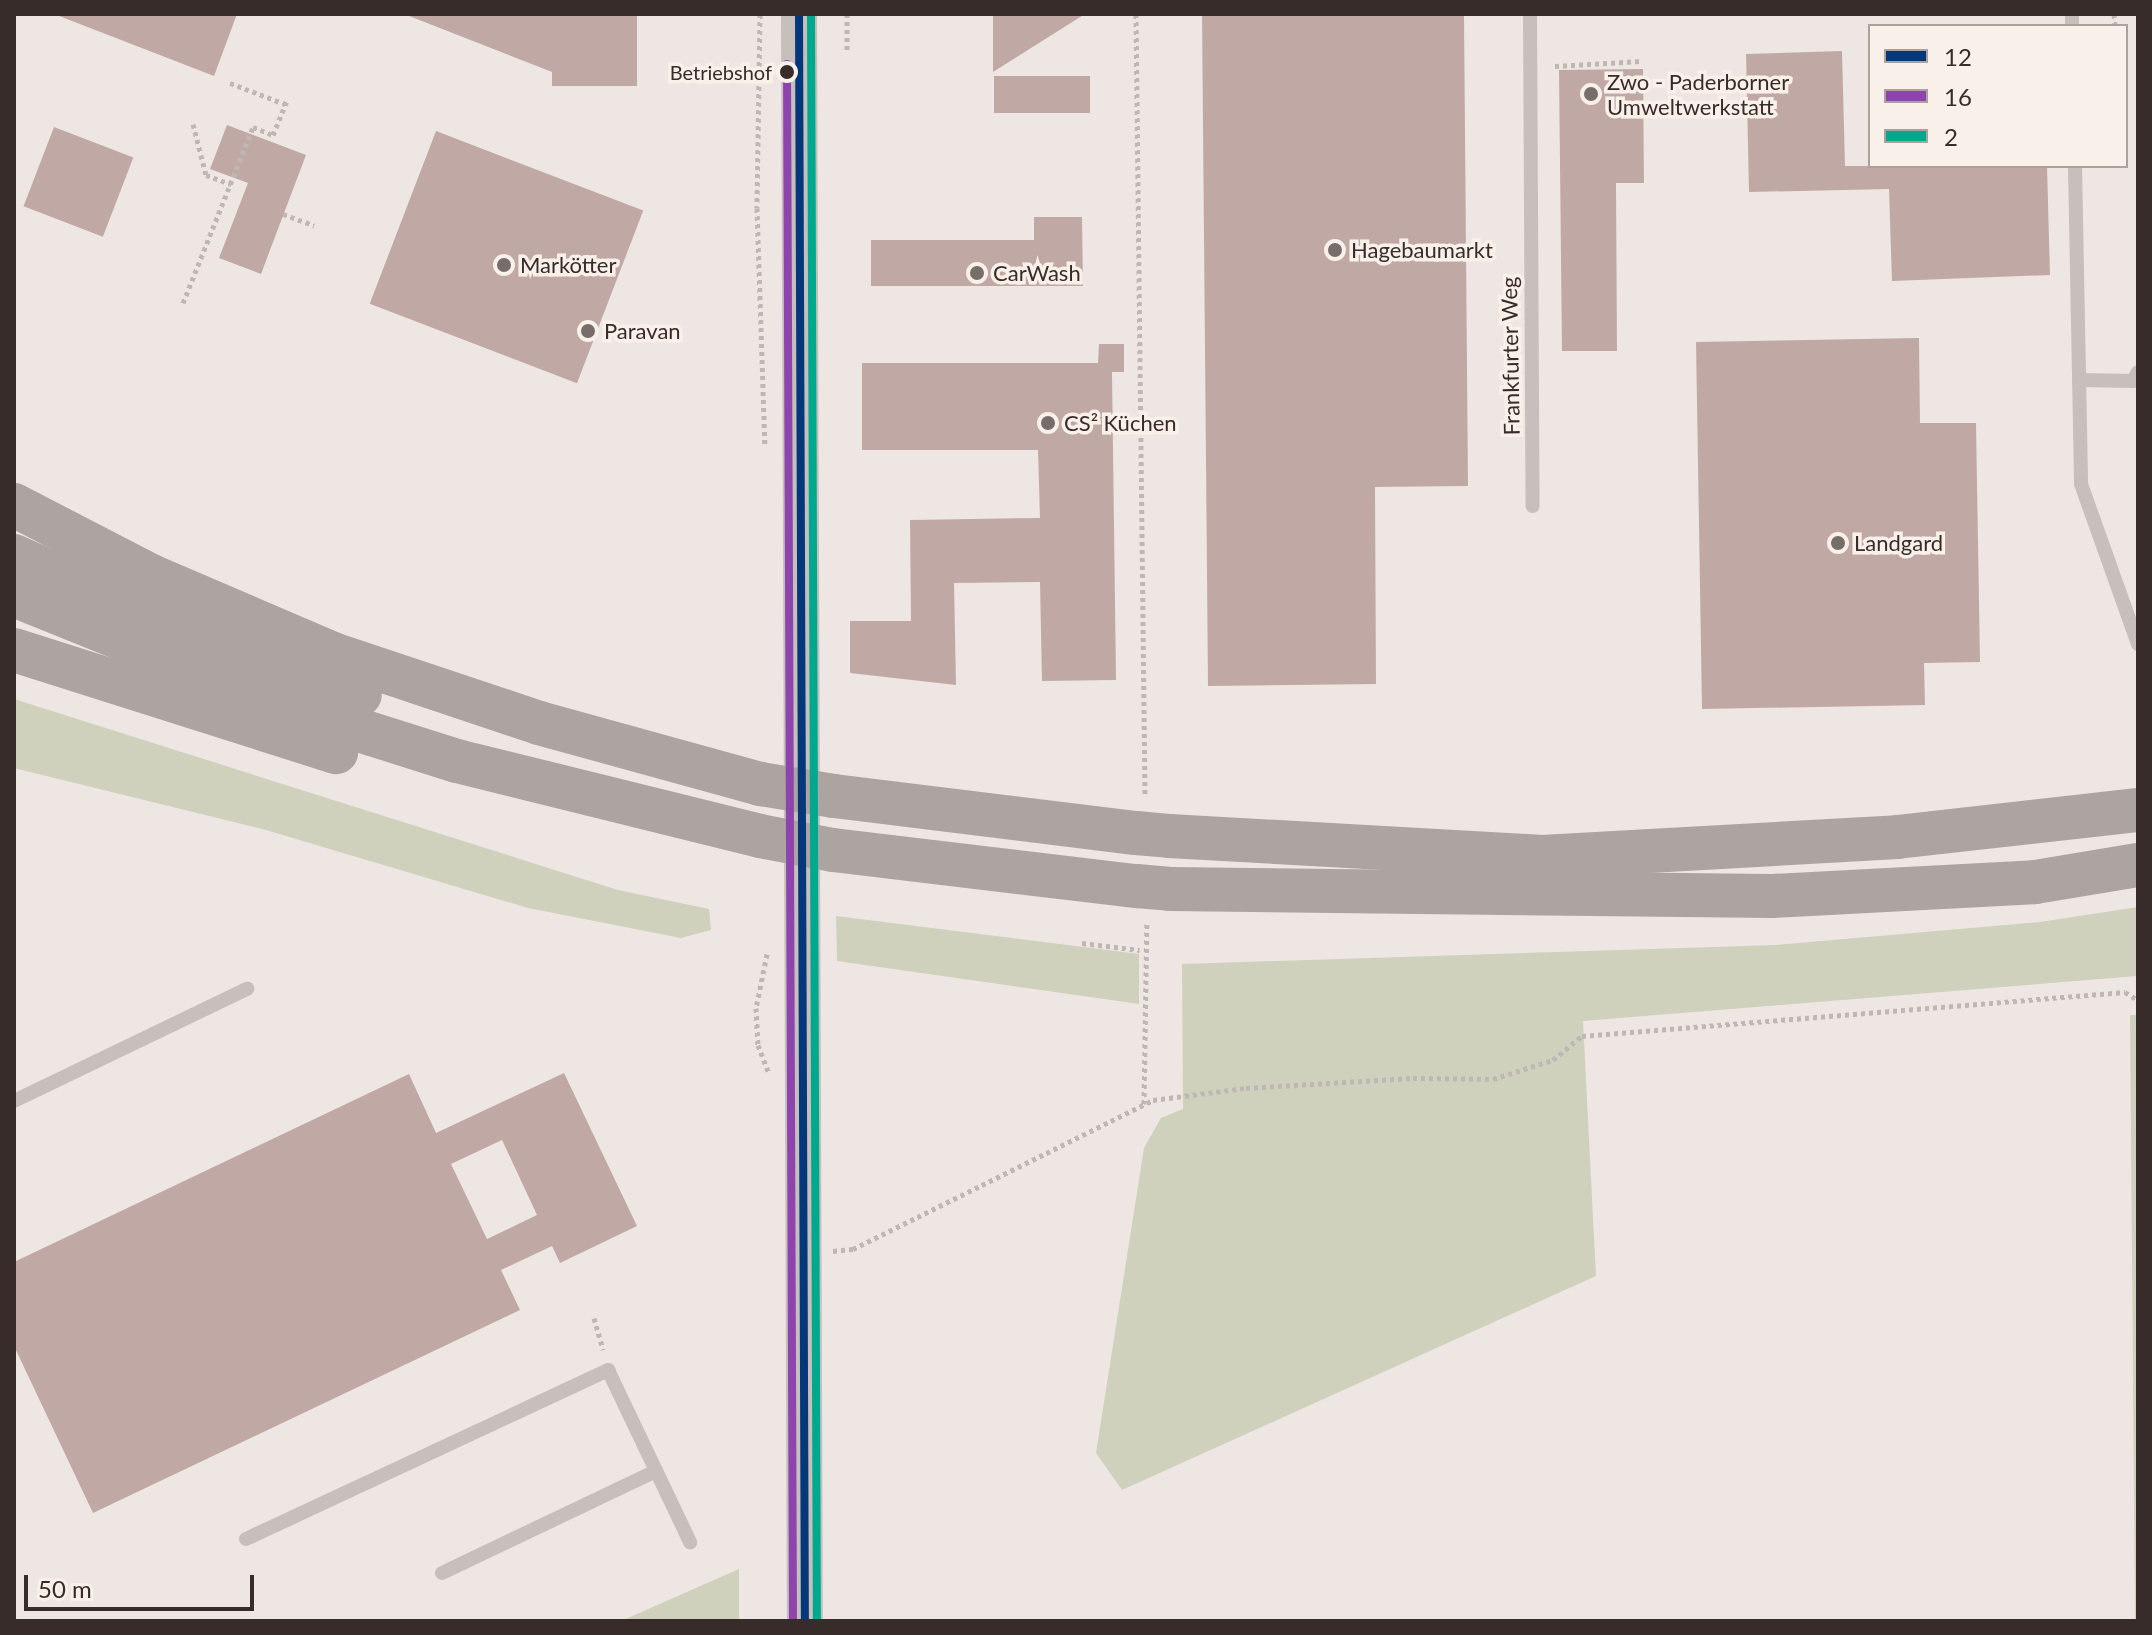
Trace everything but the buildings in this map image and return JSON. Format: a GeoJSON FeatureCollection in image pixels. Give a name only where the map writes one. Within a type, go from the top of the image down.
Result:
{"type":"FeatureCollection","features":[{"type":"Feature","properties":{"kind":"highway"},"geometry":{"type":"LineString","coordinates":[[14,505],[151,576],[333,654],[539,723],[760,784]]}},
{"type":"Feature","properties":{"kind":"highway"},"geometry":{"type":"LineString","coordinates":[[14,556],[206,638],[429,719],[619,766],[834,796],[1152,834],[1542,857],[1897,837],[2138,810]]}},
{"type":"Feature","properties":{"kind":"highway"},"geometry":{"type":"LineString","coordinates":[[14,595],[308,714],[457,761],[760,836],[833,850],[1153,888],[1772,896],[2035,882],[2138,865]]}},
{"type":"Feature","properties":{"kind":"highway"},"geometry":{"type":"LineString","coordinates":[[14,650],[317,747],[586,815],[760,836]]}},
{"type":"Feature","properties":{"kind":"street"},"geometry":{"type":"LineString","coordinates":[[799,14],[805,1621]]}},
{"type":"Feature","properties":{"kind":"lane","name":"Frankfurter Weg"},"geometry":{"type":"LineString","coordinates":[[1530,14],[1533,506]]}},
{"type":"Feature","properties":{"kind":"lane"},"geometry":{"type":"LineString","coordinates":[[2075,168],[2081,484],[2138,644]]}},
{"type":"Feature","properties":{"kind":"lane"},"geometry":{"type":"LineString","coordinates":[[2079,380],[2133,381],[2138,372]]}},
{"type":"Feature","properties":{"kind":"lane"},"geometry":{"type":"LineString","coordinates":[[14,1101],[247,989]]}},
{"type":"Feature","properties":{"kind":"lane"},"geometry":{"type":"LineString","coordinates":[[246,1539],[608,1370],[690,1542]]}},
{"type":"Feature","properties":{"kind":"lane"},"geometry":{"type":"LineString","coordinates":[[442,1573],[656,1471]]}},
{"type":"Feature","properties":{"kind":"path"},"geometry":{"type":"LineString","coordinates":[[760,14],[758,348],[766,459]]}},
{"type":"Feature","properties":{"kind":"path"},"geometry":{"type":"LineString","coordinates":[[847,14],[847,53]]}},
{"type":"Feature","properties":{"kind":"path"},"geometry":{"type":"LineString","coordinates":[[1136,14],[1144,773]]}},
{"type":"Feature","properties":{"kind":"path"},"geometry":{"type":"LineString","coordinates":[[1555,70],[1555,62],[1642,61]]}},
{"type":"Feature","properties":{"kind":"path"},"geometry":{"type":"LineString","coordinates":[[183,303],[253,127],[273,135],[286,102],[230,83]]}},
{"type":"Feature","properties":{"kind":"path"},"geometry":{"type":"LineString","coordinates":[[193,124],[206,175],[231,184]]}},
{"type":"Feature","properties":{"kind":"path"},"geometry":{"type":"LineString","coordinates":[[283,214],[314,225]]}},
{"type":"Feature","properties":{"kind":"path"},"geometry":{"type":"LineString","coordinates":[[1082,943],[1140,950]]}},
{"type":"Feature","properties":{"kind":"path"},"geometry":{"type":"LineString","coordinates":[[1144,1104],[1147,948]]}},
{"type":"Feature","properties":{"kind":"path"},"geometry":{"type":"LineString","coordinates":[[804,1253],[853,1249],[1144,1104],[1206,1091],[1413,1078],[1493,1079],[1553,1060],[1582,1036],[2125,992],[2138,1000]]}},
{"type":"Feature","properties":{"kind":"path"},"geometry":{"type":"LineString","coordinates":[[594,1318],[608,1370]]}},
{"type":"Feature","properties":{"kind":"green space"},"geometry":{"type":"Polygon","coordinates":[[[14,699],[618,890],[709,909],[711,930],[681,938],[528,908],[266,830],[14,768],[14,699]]]}},
{"type":"Feature","properties":{"kind":"green space"},"geometry":{"type":"Polygon","coordinates":[[[2138,907],[2138,976],[1583,1021],[1596,1276],[1122,1490],[1096,1453],[1144,1148],[1161,1118],[1183,1109],[1182,964],[1776,945],[2040,922],[2138,907]]]}},
{"type":"Feature","properties":{"kind":"green space"},"geometry":{"type":"Polygon","coordinates":[[[836,916],[1139,954],[1139,1004],[837,961],[836,916]]]}},
{"type":"Feature","properties":{"kind":"green space"},"geometry":{"type":"Polygon","coordinates":[[[2130,1015],[2138,1015],[2138,1621],[2135,1621],[2130,1015]]]}},
{"type":"Feature","properties":{"kind":"green space"},"geometry":{"type":"Polygon","coordinates":[[[739,1569],[739,1621],[621,1621],[739,1569]]]}},
{"type":"Feature","properties":{"kind":"transit line","name":"12"},"geometry":{"type":"LineString","coordinates":[[799,14],[805,1621]]}},
{"type":"Feature","properties":{"kind":"transit line","name":"2"},"geometry":{"type":"LineString","coordinates":[[811,14],[817,1621]]}},
{"type":"Feature","properties":{"kind":"transit line","name":"16"},"geometry":{"type":"LineString","coordinates":[[787,64],[793,1621]]}},
{"type":"Feature","properties":{"kind":"place","name":"Betriebshof"},"geometry":{"type":"Point","coordinates":[787,72]}},
{"type":"Feature","properties":{"kind":"place","name":"Zwo - Paderborner Umweltwerkstatt"},"geometry":{"type":"Point","coordinates":[1591,94]}},
{"type":"Feature","properties":{"kind":"place","name":"Hagebaumarkt"},"geometry":{"type":"Point","coordinates":[1335,250]}},
{"type":"Feature","properties":{"kind":"place","name":"Markötter"},"geometry":{"type":"Point","coordinates":[504,265]}},
{"type":"Feature","properties":{"kind":"place","name":"CarWash"},"geometry":{"type":"Point","coordinates":[977,273]}},
{"type":"Feature","properties":{"kind":"place","name":"Paravan"},"geometry":{"type":"Point","coordinates":[588,331]}},
{"type":"Feature","properties":{"kind":"place","name":"CS² Küchen"},"geometry":{"type":"Point","coordinates":[1048,423]}},
{"type":"Feature","properties":{"kind":"place","name":"Landgard"},"geometry":{"type":"Point","coordinates":[1838,543]}}]}
